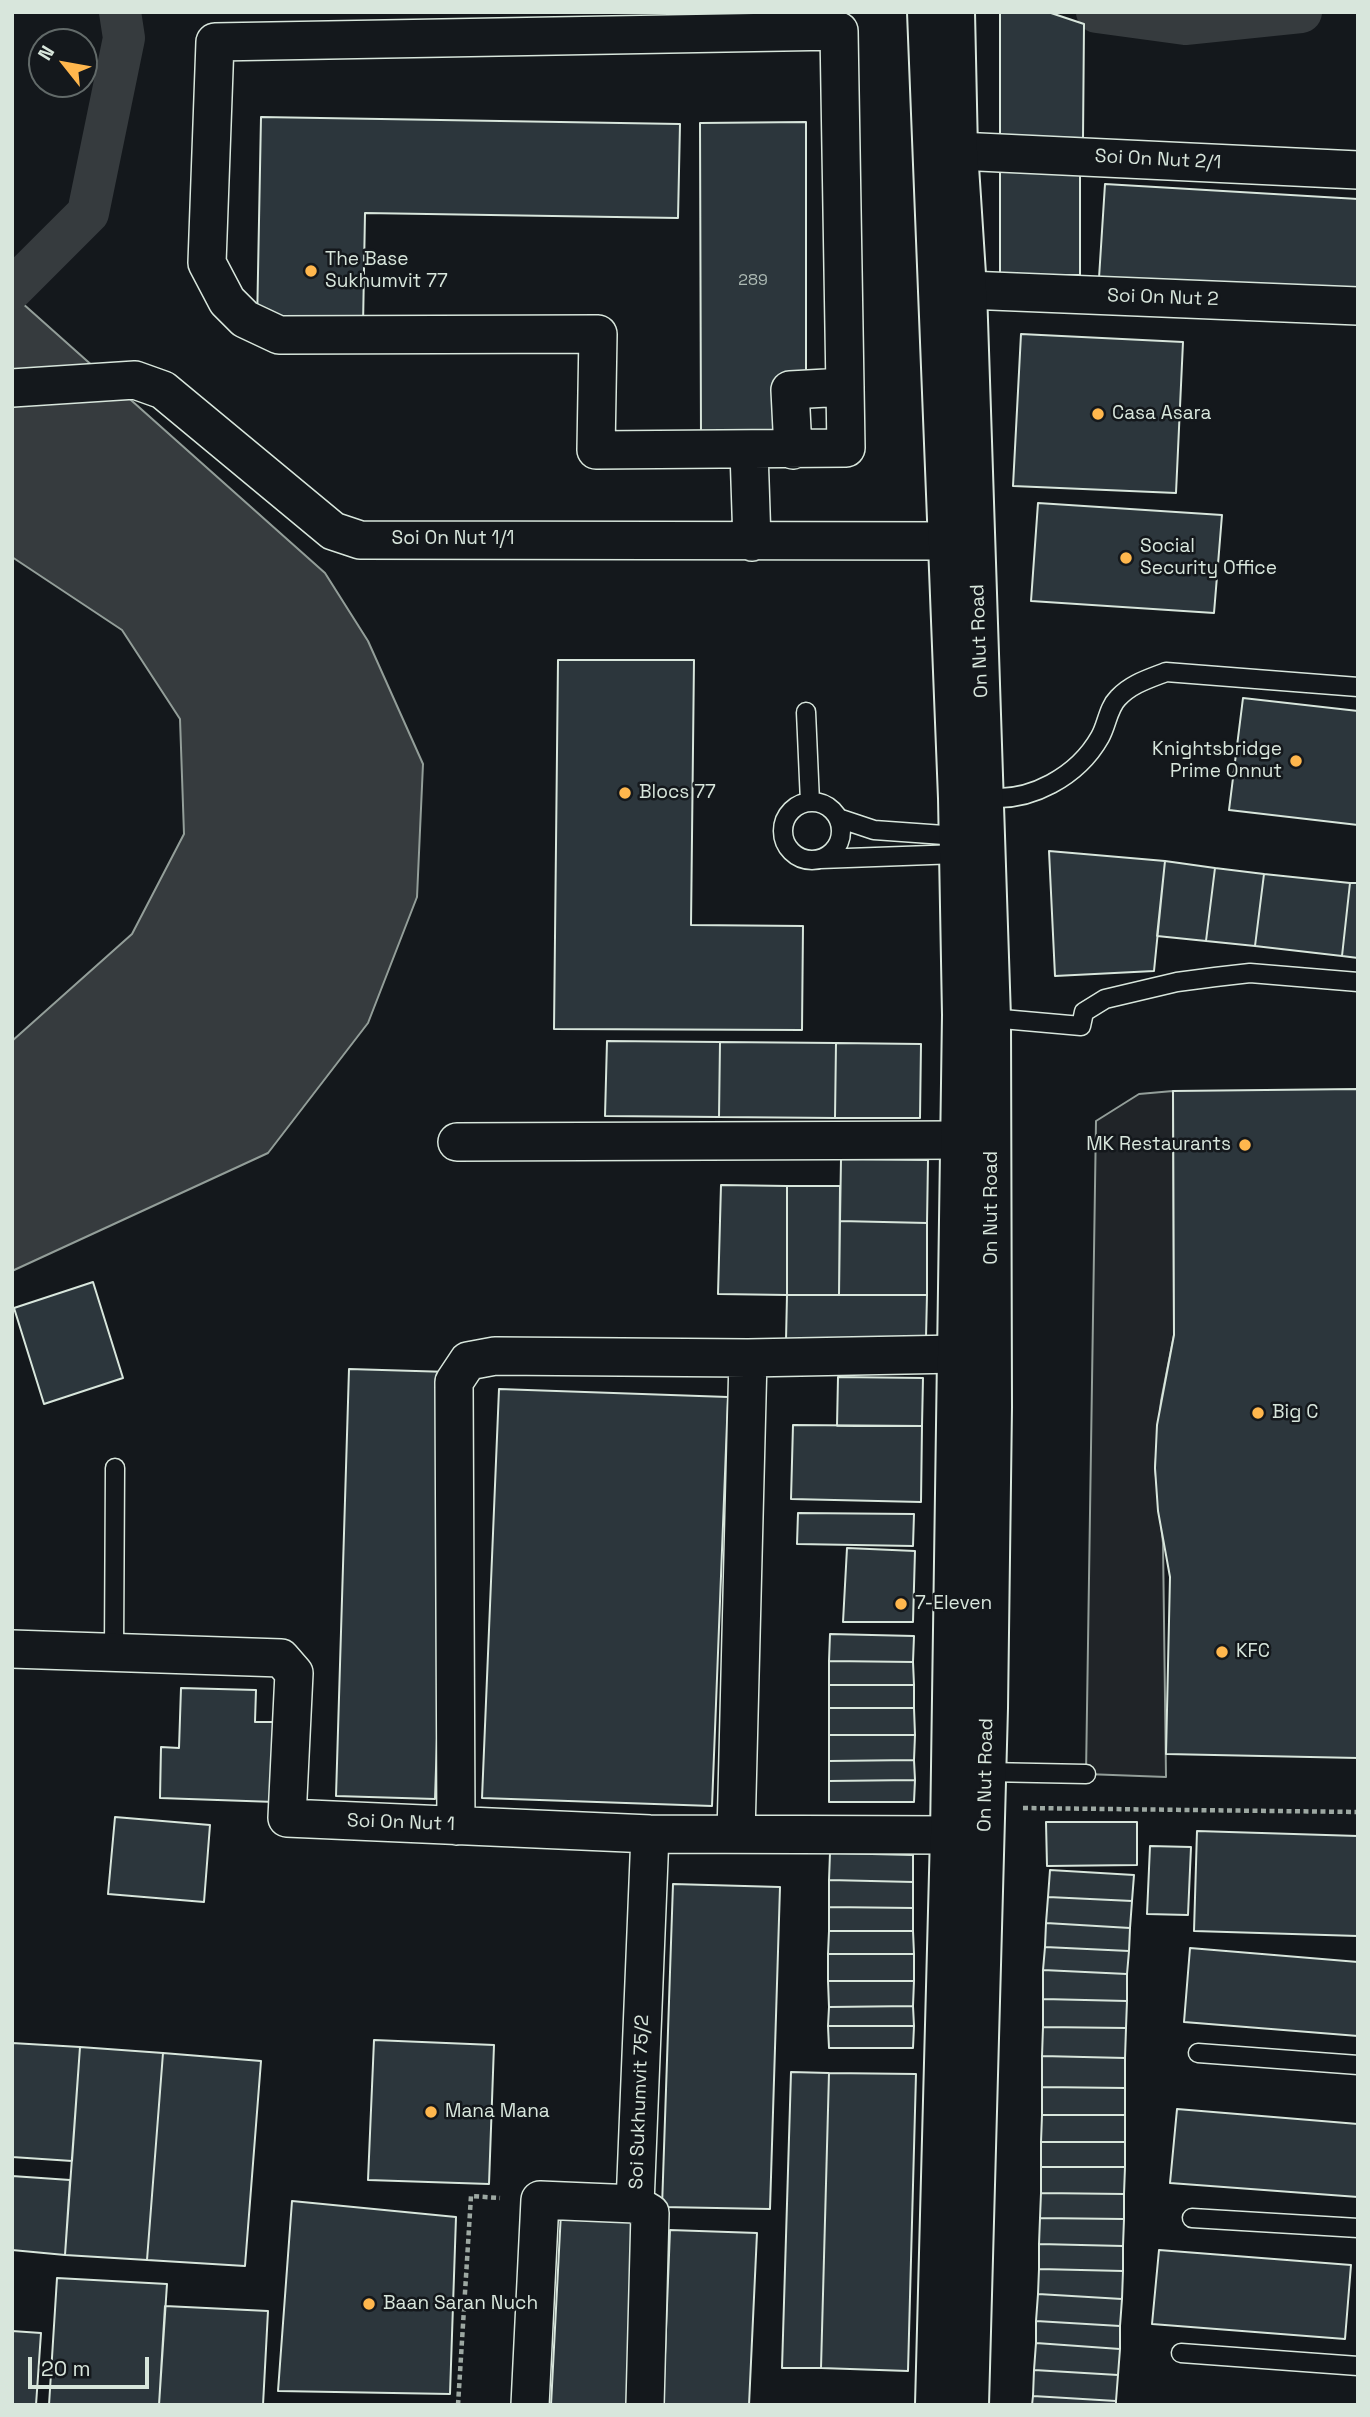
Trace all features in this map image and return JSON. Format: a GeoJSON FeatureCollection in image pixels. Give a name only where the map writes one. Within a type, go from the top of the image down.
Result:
{"type":"FeatureCollection","features":[{"type":"Feature","properties":{"kind":"main road","name":"On Nut Road"},"geometry":{"type":"LineString","coordinates":[[927,12],[945,151],[952,291],[992,1407],[987,1772],[969,2405]]}},
{"type":"Feature","properties":{"kind":"main road","name":"On Nut Road"},"geometry":{"type":"LineString","coordinates":[[945,151],[955,12]]}},
{"type":"Feature","properties":{"kind":"main road","name":"On Nut Road"},"geometry":{"type":"LineString","coordinates":[[935,2405],[950,1835],[959,1140],[977,1017],[958,845],[972,798],[949,541],[952,291]]}},
{"type":"Feature","properties":{"kind":"street"},"geometry":{"type":"LineString","coordinates":[[839,31],[845,387],[846,448],[749,451],[596,450],[598,334],[279,335],[245,319],[227,301],[206,263],[215,42],[839,31]]}},
{"type":"Feature","properties":{"kind":"street","name":"Soi On Nut 2/1"},"geometry":{"type":"LineString","coordinates":[[945,151],[1358,170]]}},
{"type":"Feature","properties":{"kind":"street","name":"Soi On Nut 2"},"geometry":{"type":"LineString","coordinates":[[952,291],[1358,306]]}},
{"type":"Feature","properties":{"kind":"street","name":"Soi On Nut 1/1"},"geometry":{"type":"LineString","coordinates":[[12,388],[135,380],[163,390],[333,531],[360,540],[949,541]]}},
{"type":"Feature","properties":{"kind":"street"},"geometry":{"type":"LineString","coordinates":[[793,450],[790,390],[845,387]]}},
{"type":"Feature","properties":{"kind":"street"},"geometry":{"type":"LineString","coordinates":[[749,451],[752,541]]}},
{"type":"Feature","properties":{"kind":"street"},"geometry":{"type":"LineString","coordinates":[[457,1142],[959,1140]]}},
{"type":"Feature","properties":{"kind":"street"},"geometry":{"type":"LineString","coordinates":[[456,1826],[454,1382],[468,1361],[495,1356],[748,1358],[958,1354]]}},
{"type":"Feature","properties":{"kind":"street"},"geometry":{"type":"LineString","coordinates":[[736,1834],[748,1358]]}},
{"type":"Feature","properties":{"kind":"street","name":"Soi On Nut 1"},"geometry":{"type":"LineString","coordinates":[[12,1648],[281,1658],[295,1673],[288,1818],[650,1834],[950,1835]]}},
{"type":"Feature","properties":{"kind":"street","name":"Soi Sukhumvit 75/2"},"geometry":{"type":"LineString","coordinates":[[645,2405],[650,2213],[635,2204],[650,1834]]}},
{"type":"Feature","properties":{"kind":"street"},"geometry":{"type":"LineString","coordinates":[[530,2405],[540,2200],[635,2204]]}},
{"type":"Feature","properties":{"kind":"lane"},"geometry":{"type":"LineString","coordinates":[[972,798],[1003,800],[1060,781],[1086,760],[1101,736],[1115,701],[1138,682],[1166,672],[1358,687]]}},
{"type":"Feature","properties":{"kind":"lane"},"geometry":{"type":"LineString","coordinates":[[806,712],[810,802]]}},
{"type":"Feature","properties":{"kind":"lane"},"geometry":{"type":"LineString","coordinates":[[810,802],[824,804],[838,818],[874,830],[958,845],[820,859],[802,858],[793,854],[784,839],[784,820],[796,806],[810,802]]}},
{"type":"Feature","properties":{"kind":"lane"},"geometry":{"type":"LineString","coordinates":[[820,859],[836,847],[841,827],[838,818]]}},
{"type":"Feature","properties":{"kind":"lane"},"geometry":{"type":"LineString","coordinates":[[977,1017],[1081,1026],[1084,1012],[1105,999],[1177,982],[1238,974],[1358,982]]}},
{"type":"Feature","properties":{"kind":"lane"},"geometry":{"type":"LineString","coordinates":[[114,1651],[115,1468]]}},
{"type":"Feature","properties":{"kind":"lane"},"geometry":{"type":"LineString","coordinates":[[987,1772],[1086,1774]]}},
{"type":"Feature","properties":{"kind":"lane"},"geometry":{"type":"LineString","coordinates":[[1198,2053],[1358,2065]]}},
{"type":"Feature","properties":{"kind":"lane"},"geometry":{"type":"LineString","coordinates":[[1192,2218],[1358,2228]]}},
{"type":"Feature","properties":{"kind":"lane"},"geometry":{"type":"LineString","coordinates":[[1181,2353],[1358,2367]]}},
{"type":"Feature","properties":{"kind":"path"},"geometry":{"type":"LineString","coordinates":[[1022,1808],[1358,1812]]}},
{"type":"Feature","properties":{"kind":"path"},"geometry":{"type":"LineString","coordinates":[[458,2405],[471,2196],[540,2200]]}},
{"type":"Feature","properties":{"kind":"shaded area"},"geometry":{"type":"Polygon","coordinates":[[[12,294],[325,573],[368,641],[423,764],[417,897],[368,1023],[268,1153],[12,1271],[12,1041],[132,934],[184,834],[180,719],[122,630],[12,557],[12,294]]]}},
{"type":"Feature","properties":{"kind":"shaded area"},"geometry":{"type":"Polygon","coordinates":[[[1173,1091],[1174,1335],[1161,1401],[1155,1468],[1163,1543],[1166,1777],[1086,1774],[1096,1121],[1139,1094],[1173,1091]]]}},
{"type":"Feature","properties":{"kind":"building"},"geometry":{"type":"Polygon","coordinates":[[[1000,12],[1048,12],[1084,24],[1083,138],[1000,137],[1000,12]]]}},
{"type":"Feature","properties":{"kind":"building","name":"The Base Sukhumvit 77"},"geometry":{"type":"Polygon","coordinates":[[[261,117],[680,124],[678,218],[365,213],[363,326],[257,325],[261,117]]]}},
{"type":"Feature","properties":{"kind":"building"},"geometry":{"type":"Polygon","coordinates":[[[806,122],[806,439],[701,440],[700,123],[806,122]]]}},
{"type":"Feature","properties":{"kind":"building"},"geometry":{"type":"Polygon","coordinates":[[[1000,172],[1080,172],[1080,275],[1000,275],[1000,172]]]}},
{"type":"Feature","properties":{"kind":"building"},"geometry":{"type":"Polygon","coordinates":[[[1105,184],[1358,199],[1358,294],[1099,278],[1105,184]]]}},
{"type":"Feature","properties":{"kind":"building","name":"Casa Asara"},"geometry":{"type":"Polygon","coordinates":[[[1021,334],[1183,342],[1176,493],[1013,486],[1021,334]]]}},
{"type":"Feature","properties":{"kind":"building","name":"Social Security Office"},"geometry":{"type":"Polygon","coordinates":[[[1038,503],[1222,515],[1214,613],[1031,601],[1038,503]]]}},
{"type":"Feature","properties":{"kind":"building","name":"Blocs 77"},"geometry":{"type":"Polygon","coordinates":[[[558,660],[694,660],[691,925],[803,926],[802,1030],[554,1029],[558,660]]]}},
{"type":"Feature","properties":{"kind":"building","name":"Knightsbridge Prime Onnut"},"geometry":{"type":"Polygon","coordinates":[[[1243,698],[1358,711],[1358,825],[1229,810],[1243,698]]]}},
{"type":"Feature","properties":{"kind":"building"},"geometry":{"type":"Polygon","coordinates":[[[1049,851],[1165,861],[1154,971],[1055,976],[1049,851]]]}},
{"type":"Feature","properties":{"kind":"building"},"geometry":{"type":"Polygon","coordinates":[[[1165,861],[1215,868],[1206,941],[1157,936],[1165,861]]]}},
{"type":"Feature","properties":{"kind":"building"},"geometry":{"type":"Polygon","coordinates":[[[1215,868],[1264,874],[1255,946],[1206,941],[1215,868]]]}},
{"type":"Feature","properties":{"kind":"building"},"geometry":{"type":"Polygon","coordinates":[[[1264,874],[1350,883],[1342,956],[1255,946],[1264,874]]]}},
{"type":"Feature","properties":{"kind":"building"},"geometry":{"type":"Polygon","coordinates":[[[1350,883],[1358,883],[1358,958],[1342,956],[1350,883]]]}},
{"type":"Feature","properties":{"kind":"building"},"geometry":{"type":"Polygon","coordinates":[[[607,1041],[720,1042],[719,1117],[605,1116],[607,1041]]]}},
{"type":"Feature","properties":{"kind":"building"},"geometry":{"type":"Polygon","coordinates":[[[720,1042],[836,1043],[835,1118],[719,1117],[720,1042]]]}},
{"type":"Feature","properties":{"kind":"building"},"geometry":{"type":"Polygon","coordinates":[[[836,1043],[921,1044],[920,1118],[835,1118],[836,1043]]]}},
{"type":"Feature","properties":{"kind":"building","name":"Big C"},"geometry":{"type":"Polygon","coordinates":[[[1358,1089],[1358,1758],[1166,1754],[1170,1577],[1158,1511],[1155,1468],[1157,1425],[1174,1335],[1173,1091],[1358,1089]]]}},
{"type":"Feature","properties":{"kind":"building"},"geometry":{"type":"Polygon","coordinates":[[[841,1159],[928,1160],[927,1223],[840,1221],[841,1159]]]}},
{"type":"Feature","properties":{"kind":"building"},"geometry":{"type":"Polygon","coordinates":[[[721,1185],[787,1186],[787,1295],[718,1294],[721,1185]]]}},
{"type":"Feature","properties":{"kind":"building"},"geometry":{"type":"Polygon","coordinates":[[[787,1186],[840,1186],[839,1295],[787,1295],[787,1186]]]}},
{"type":"Feature","properties":{"kind":"building"},"geometry":{"type":"Polygon","coordinates":[[[840,1221],[927,1223],[927,1295],[839,1295],[840,1221]]]}},
{"type":"Feature","properties":{"kind":"building"},"geometry":{"type":"Polygon","coordinates":[[[93,1282],[123,1378],[44,1404],[14,1308],[93,1282]]]}},
{"type":"Feature","properties":{"kind":"building"},"geometry":{"type":"Polygon","coordinates":[[[787,1295],[927,1295],[926,1337],[786,1340],[787,1295]]]}},
{"type":"Feature","properties":{"kind":"building"},"geometry":{"type":"Polygon","coordinates":[[[349,1369],[449,1372],[435,1799],[336,1796],[349,1369]]]}},
{"type":"Feature","properties":{"kind":"building"},"geometry":{"type":"Polygon","coordinates":[[[838,1377],[923,1378],[922,1426],[837,1426],[838,1377]]]}},
{"type":"Feature","properties":{"kind":"building"},"geometry":{"type":"Polygon","coordinates":[[[499,1389],[728,1397],[712,1806],[482,1798],[499,1389]]]}},
{"type":"Feature","properties":{"kind":"building"},"geometry":{"type":"Polygon","coordinates":[[[793,1425],[922,1426],[921,1502],[791,1499],[793,1425]]]}},
{"type":"Feature","properties":{"kind":"building"},"geometry":{"type":"Polygon","coordinates":[[[798,1513],[914,1514],[913,1546],[797,1544],[798,1513]]]}},
{"type":"Feature","properties":{"kind":"building"},"geometry":{"type":"Polygon","coordinates":[[[847,1548],[915,1551],[913,1622],[843,1622],[847,1548]]]}},
{"type":"Feature","properties":{"kind":"building"},"geometry":{"type":"Polygon","coordinates":[[[830,1634],[914,1636],[913,1662],[829,1661],[830,1634]]]}},
{"type":"Feature","properties":{"kind":"building"},"geometry":{"type":"Polygon","coordinates":[[[829,1661],[913,1662],[914,1685],[829,1685],[829,1661]]]}},
{"type":"Feature","properties":{"kind":"building"},"geometry":{"type":"Polygon","coordinates":[[[829,1685],[914,1685],[914,1708],[829,1708],[829,1685]]]}},
{"type":"Feature","properties":{"kind":"building"},"geometry":{"type":"Polygon","coordinates":[[[181,1688],[256,1690],[255,1722],[278,1722],[275,1802],[160,1798],[161,1747],[179,1748],[181,1688]]]}},
{"type":"Feature","properties":{"kind":"building"},"geometry":{"type":"Polygon","coordinates":[[[829,1708],[914,1708],[915,1735],[829,1735],[829,1708]]]}},
{"type":"Feature","properties":{"kind":"building"},"geometry":{"type":"Polygon","coordinates":[[[829,1735],[915,1735],[914,1760],[829,1761],[829,1735]]]}},
{"type":"Feature","properties":{"kind":"building"},"geometry":{"type":"Polygon","coordinates":[[[914,1760],[915,1780],[829,1781],[829,1761],[914,1760]]]}},
{"type":"Feature","properties":{"kind":"building"},"geometry":{"type":"Polygon","coordinates":[[[915,1780],[914,1802],[829,1802],[829,1781],[915,1780]]]}},
{"type":"Feature","properties":{"kind":"building"},"geometry":{"type":"Polygon","coordinates":[[[115,1817],[210,1825],[204,1902],[108,1894],[115,1817]]]}},
{"type":"Feature","properties":{"kind":"building"},"geometry":{"type":"Polygon","coordinates":[[[1046,1822],[1137,1822],[1137,1865],[1047,1866],[1046,1822]]]}},
{"type":"Feature","properties":{"kind":"building"},"geometry":{"type":"Polygon","coordinates":[[[1197,1831],[1358,1836],[1358,1936],[1194,1931],[1197,1831]]]}},
{"type":"Feature","properties":{"kind":"building"},"geometry":{"type":"Polygon","coordinates":[[[1150,1846],[1191,1847],[1188,1915],[1147,1914],[1150,1846]]]}},
{"type":"Feature","properties":{"kind":"building"},"geometry":{"type":"Polygon","coordinates":[[[830,1853],[913,1855],[913,1882],[829,1880],[830,1853]]]}},
{"type":"Feature","properties":{"kind":"building"},"geometry":{"type":"Polygon","coordinates":[[[1050,1870],[1134,1875],[1132,1901],[1048,1897],[1050,1870]]]}},
{"type":"Feature","properties":{"kind":"building"},"geometry":{"type":"Polygon","coordinates":[[[829,1880],[913,1882],[913,1908],[829,1907],[829,1880]]]}},
{"type":"Feature","properties":{"kind":"building"},"geometry":{"type":"Polygon","coordinates":[[[673,1884],[780,1887],[770,2209],[662,2207],[673,1884]]]}},
{"type":"Feature","properties":{"kind":"building"},"geometry":{"type":"Polygon","coordinates":[[[1048,1897],[1132,1901],[1130,1928],[1046,1923],[1048,1897]]]}},
{"type":"Feature","properties":{"kind":"building"},"geometry":{"type":"Polygon","coordinates":[[[829,1907],[913,1908],[913,1931],[829,1931],[829,1907]]]}},
{"type":"Feature","properties":{"kind":"building"},"geometry":{"type":"Polygon","coordinates":[[[1046,1923],[1130,1928],[1129,1951],[1045,1947],[1046,1923]]]}},
{"type":"Feature","properties":{"kind":"building"},"geometry":{"type":"Polygon","coordinates":[[[829,1931],[913,1931],[914,1954],[828,1954],[829,1931]]]}},
{"type":"Feature","properties":{"kind":"building"},"geometry":{"type":"Polygon","coordinates":[[[1045,1947],[1129,1951],[1127,1974],[1043,1970],[1045,1947]]]}},
{"type":"Feature","properties":{"kind":"building"},"geometry":{"type":"Polygon","coordinates":[[[1190,1948],[1358,1962],[1358,2036],[1184,2022],[1190,1948]]]}},
{"type":"Feature","properties":{"kind":"building"},"geometry":{"type":"Polygon","coordinates":[[[828,1954],[914,1954],[914,1981],[828,1981],[828,1954]]]}},
{"type":"Feature","properties":{"kind":"building"},"geometry":{"type":"Polygon","coordinates":[[[1043,1970],[1127,1974],[1127,2001],[1043,1999],[1043,1970]]]}},
{"type":"Feature","properties":{"kind":"building"},"geometry":{"type":"Polygon","coordinates":[[[828,1981],[914,1981],[913,2006],[829,2007],[828,1981]]]}},
{"type":"Feature","properties":{"kind":"building"},"geometry":{"type":"Polygon","coordinates":[[[1043,1999],[1127,2001],[1126,2028],[1043,2027],[1043,1999]]]}},
{"type":"Feature","properties":{"kind":"building"},"geometry":{"type":"Polygon","coordinates":[[[913,2006],[914,2026],[828,2026],[829,2007],[913,2006]]]}},
{"type":"Feature","properties":{"kind":"building"},"geometry":{"type":"Polygon","coordinates":[[[828,2026],[914,2026],[913,2048],[829,2048],[828,2026]]]}},
{"type":"Feature","properties":{"kind":"building"},"geometry":{"type":"Polygon","coordinates":[[[1043,2027],[1126,2028],[1125,2058],[1042,2056],[1043,2027]]]}},
{"type":"Feature","properties":{"kind":"building","name":"Mana Mana"},"geometry":{"type":"Polygon","coordinates":[[[374,2040],[494,2045],[489,2184],[368,2180],[374,2040]]]}},
{"type":"Feature","properties":{"kind":"building"},"geometry":{"type":"Polygon","coordinates":[[[12,2043],[80,2047],[72,2161],[12,2157],[12,2043]]]}},
{"type":"Feature","properties":{"kind":"building"},"geometry":{"type":"Polygon","coordinates":[[[80,2047],[163,2053],[147,2260],[65,2255],[80,2047]]]}},
{"type":"Feature","properties":{"kind":"building"},"geometry":{"type":"Polygon","coordinates":[[[163,2053],[261,2061],[245,2266],[147,2260],[163,2053]]]}},
{"type":"Feature","properties":{"kind":"building"},"geometry":{"type":"Polygon","coordinates":[[[1042,2056],[1125,2058],[1125,2088],[1042,2087],[1042,2056]]]}},
{"type":"Feature","properties":{"kind":"building"},"geometry":{"type":"Polygon","coordinates":[[[791,2072],[829,2073],[821,2368],[782,2368],[791,2072]]]}},
{"type":"Feature","properties":{"kind":"building"},"geometry":{"type":"Polygon","coordinates":[[[829,2073],[916,2074],[908,2371],[821,2368],[829,2073]]]}},
{"type":"Feature","properties":{"kind":"building"},"geometry":{"type":"Polygon","coordinates":[[[1042,2087],[1125,2088],[1125,2115],[1042,2115],[1042,2087]]]}},
{"type":"Feature","properties":{"kind":"building"},"geometry":{"type":"Polygon","coordinates":[[[1177,2109],[1358,2124],[1358,2197],[1170,2183],[1177,2109]]]}},
{"type":"Feature","properties":{"kind":"building"},"geometry":{"type":"Polygon","coordinates":[[[1042,2115],[1125,2115],[1125,2142],[1041,2142],[1042,2115]]]}},
{"type":"Feature","properties":{"kind":"building"},"geometry":{"type":"Polygon","coordinates":[[[1041,2142],[1125,2142],[1125,2167],[1041,2167],[1041,2142]]]}},
{"type":"Feature","properties":{"kind":"building"},"geometry":{"type":"Polygon","coordinates":[[[1041,2167],[1125,2167],[1124,2194],[1041,2193],[1041,2167]]]}},
{"type":"Feature","properties":{"kind":"building"},"geometry":{"type":"Polygon","coordinates":[[[12,2176],[70,2180],[65,2255],[12,2250],[12,2176]]]}},
{"type":"Feature","properties":{"kind":"building"},"geometry":{"type":"Polygon","coordinates":[[[1041,2193],[1124,2194],[1124,2219],[1040,2218],[1041,2193]]]}},
{"type":"Feature","properties":{"kind":"building","name":"Baan Saran Nuch"},"geometry":{"type":"Polygon","coordinates":[[[292,2201],[456,2217],[450,2394],[278,2391],[292,2201]]]}},
{"type":"Feature","properties":{"kind":"building"},"geometry":{"type":"Polygon","coordinates":[[[561,2212],[639,2216],[629,2405],[551,2405],[561,2212]]]}},
{"type":"Feature","properties":{"kind":"building"},"geometry":{"type":"Polygon","coordinates":[[[1040,2218],[1124,2219],[1123,2246],[1039,2244],[1040,2218]]]}},
{"type":"Feature","properties":{"kind":"building"},"geometry":{"type":"Polygon","coordinates":[[[670,2230],[757,2233],[749,2405],[663,2405],[670,2230]]]}},
{"type":"Feature","properties":{"kind":"building"},"geometry":{"type":"Polygon","coordinates":[[[1039,2244],[1123,2246],[1123,2271],[1039,2269],[1039,2244]]]}},
{"type":"Feature","properties":{"kind":"building"},"geometry":{"type":"Polygon","coordinates":[[[1159,2250],[1351,2265],[1345,2339],[1152,2324],[1159,2250]]]}},
{"type":"Feature","properties":{"kind":"building"},"geometry":{"type":"Polygon","coordinates":[[[1039,2269],[1123,2271],[1122,2299],[1038,2294],[1039,2269]]]}},
{"type":"Feature","properties":{"kind":"building"},"geometry":{"type":"Polygon","coordinates":[[[57,2278],[167,2284],[159,2405],[49,2405],[57,2278]]]}},
{"type":"Feature","properties":{"kind":"building"},"geometry":{"type":"Polygon","coordinates":[[[1038,2294],[1122,2299],[1120,2326],[1036,2321],[1038,2294]]]}},
{"type":"Feature","properties":{"kind":"building"},"geometry":{"type":"Polygon","coordinates":[[[165,2306],[268,2311],[263,2405],[159,2405],[165,2306]]]}},
{"type":"Feature","properties":{"kind":"building"},"geometry":{"type":"Polygon","coordinates":[[[1036,2321],[1120,2326],[1120,2349],[1036,2343],[1036,2321]]]}},
{"type":"Feature","properties":{"kind":"building"},"geometry":{"type":"Polygon","coordinates":[[[12,2331],[41,2333],[36,2405],[12,2405],[12,2331]]]}},
{"type":"Feature","properties":{"kind":"building"},"geometry":{"type":"Polygon","coordinates":[[[1036,2343],[1120,2349],[1118,2375],[1034,2370],[1036,2343]]]}},
{"type":"Feature","properties":{"kind":"building"},"geometry":{"type":"Polygon","coordinates":[[[1034,2370],[1118,2375],[1116,2401],[1033,2396],[1034,2370]]]}},
{"type":"Feature","properties":{"kind":"building"},"geometry":{"type":"Polygon","coordinates":[[[1033,2396],[1116,2401],[1116,2405],[1032,2405],[1033,2396]]]}},
{"type":"Feature","properties":{"kind":"waterway"},"geometry":{"type":"LineString","coordinates":[[12,289],[88,213],[124,38],[120,12]]}},
{"type":"Feature","properties":{"kind":"waterway"},"geometry":{"type":"LineString","coordinates":[[1097,12],[1185,24],[1301,12]]}},
{"type":"Feature","properties":{"kind":"place","name":"The Base Sukhumvit 77"},"geometry":{"type":"Point","coordinates":[311,271]}},
{"type":"Feature","properties":{"kind":"place","name":"Casa Asara"},"geometry":{"type":"Point","coordinates":[1098,414]}},
{"type":"Feature","properties":{"kind":"place","name":"Social Security Office"},"geometry":{"type":"Point","coordinates":[1126,558]}},
{"type":"Feature","properties":{"kind":"place","name":"Knightsbridge Prime Onnut"},"geometry":{"type":"Point","coordinates":[1296,761]}},
{"type":"Feature","properties":{"kind":"place","name":"Blocs 77"},"geometry":{"type":"Point","coordinates":[625,793]}},
{"type":"Feature","properties":{"kind":"place","name":"MK Restaurants"},"geometry":{"type":"Point","coordinates":[1245,1145]}},
{"type":"Feature","properties":{"kind":"place","name":"Big C"},"geometry":{"type":"Point","coordinates":[1258,1413]}},
{"type":"Feature","properties":{"kind":"place","name":"7-Eleven"},"geometry":{"type":"Point","coordinates":[901,1604]}},
{"type":"Feature","properties":{"kind":"place","name":"KFC"},"geometry":{"type":"Point","coordinates":[1222,1652]}},
{"type":"Feature","properties":{"kind":"place","name":"Mana Mana"},"geometry":{"type":"Point","coordinates":[431,2112]}},
{"type":"Feature","properties":{"kind":"place","name":"Baan Saran Nuch"},"geometry":{"type":"Point","coordinates":[369,2304]}}]}
